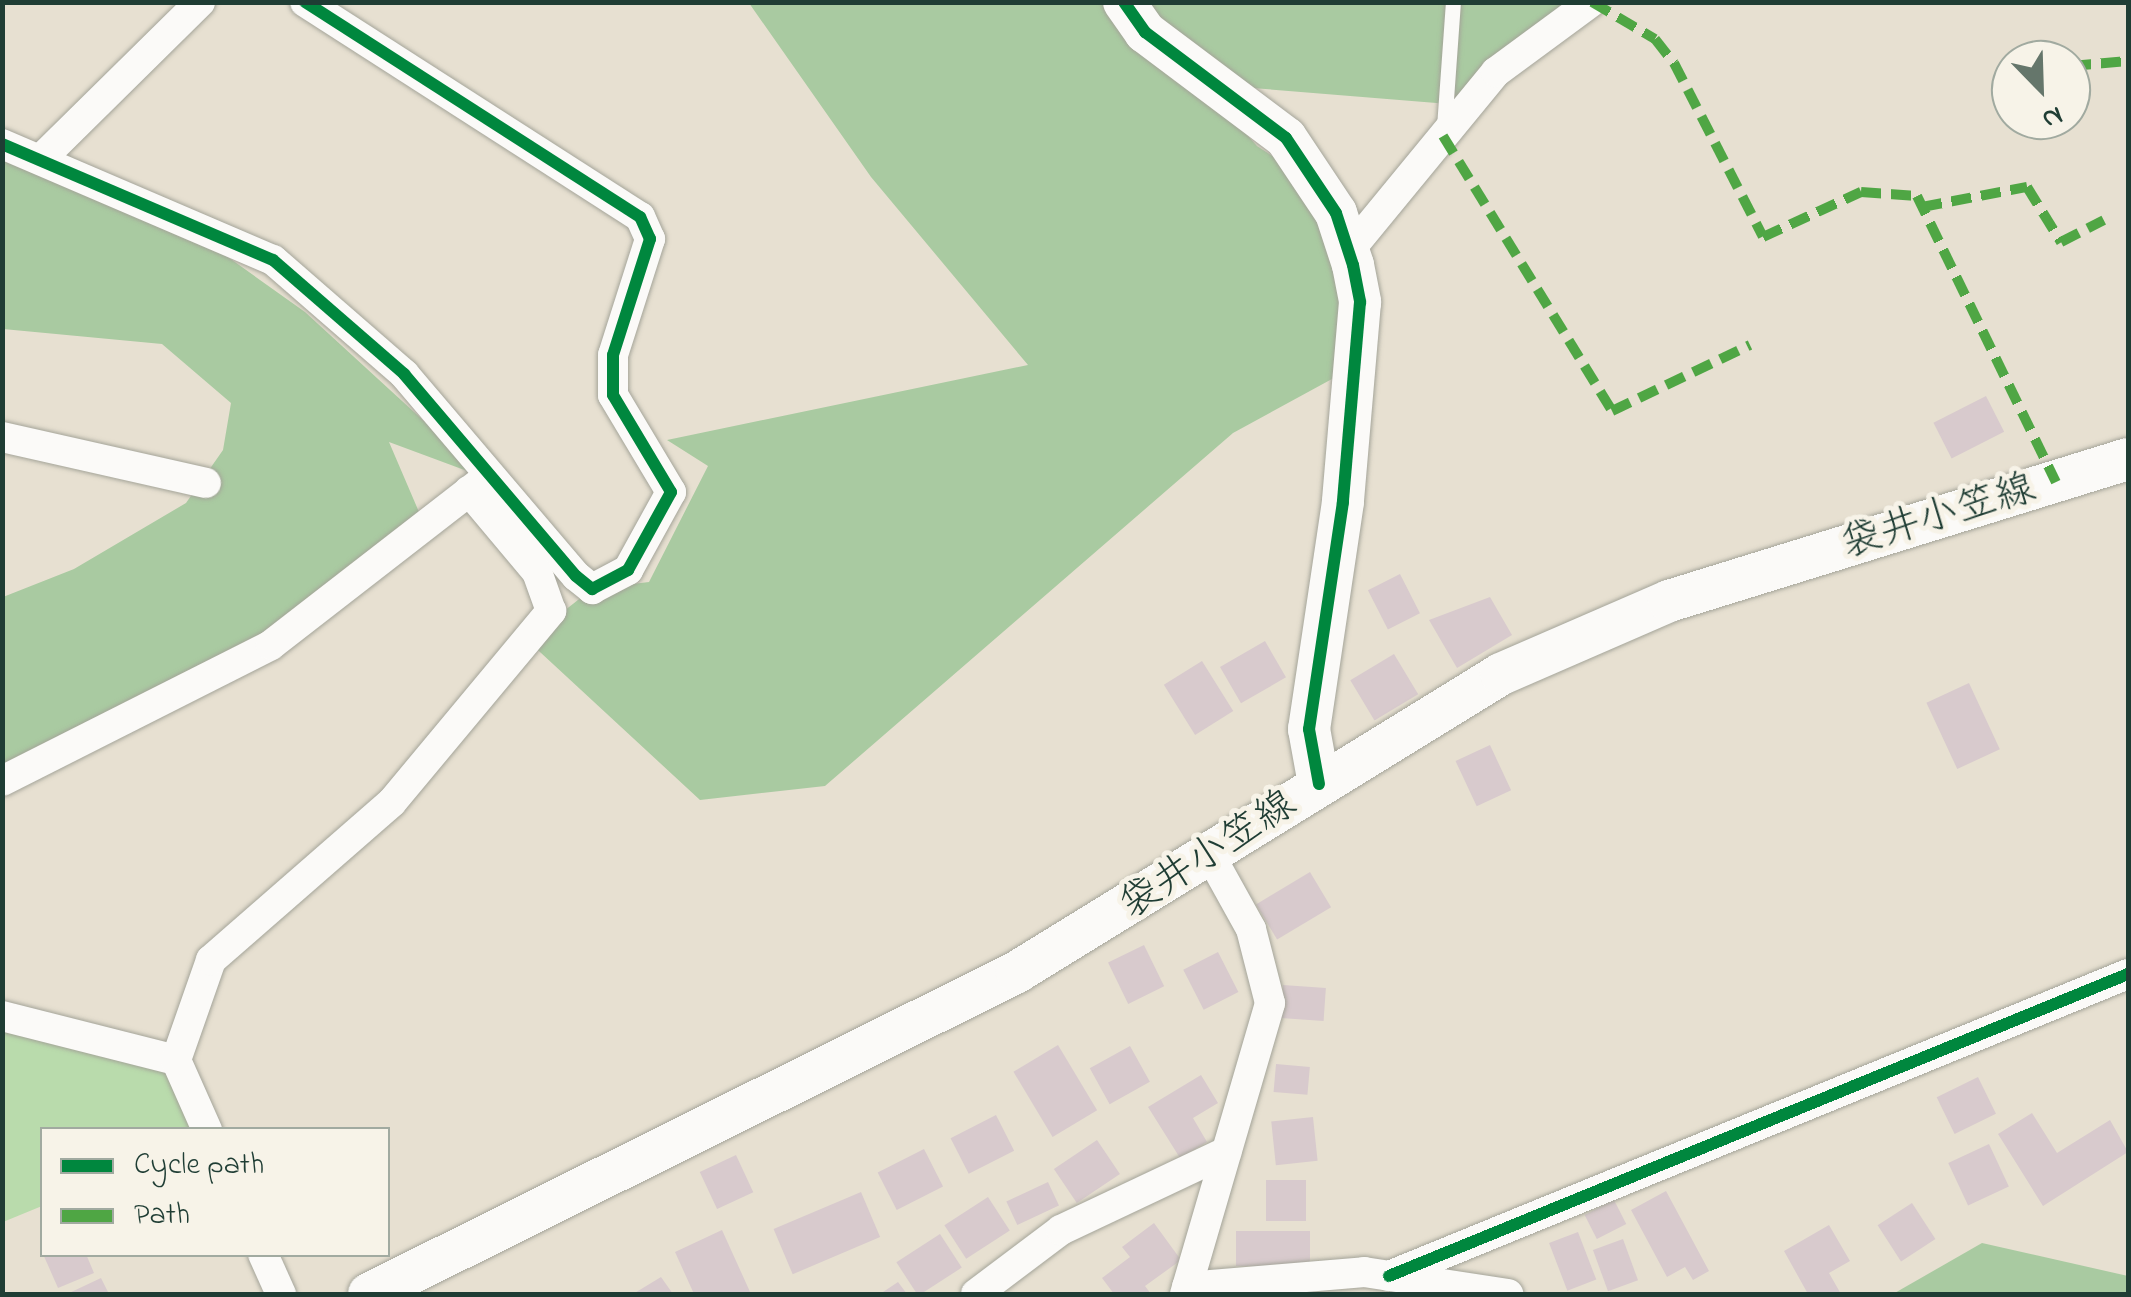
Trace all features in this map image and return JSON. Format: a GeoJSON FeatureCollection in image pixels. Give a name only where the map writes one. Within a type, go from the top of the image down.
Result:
{"type":"FeatureCollection","features":[{"type":"Feature","properties":{"kind":"main road"},"geometry":{"type":"LineString","coordinates":[[1124,2],[1145,32],[1286,138],[1313,171],[1348,252],[1360,302],[1343,502],[1309,729],[1319,784]]}},
{"type":"Feature","properties":{"kind":"main road","name":"袋井小笠線"},"geometry":{"type":"LineString","coordinates":[[369,1294],[1017,972],[1501,674],[1670,601],[2128,459]]}},
{"type":"Feature","properties":{"kind":"street"},"geometry":{"type":"LineString","coordinates":[[42,158],[200,2]]}},
{"type":"Feature","properties":{"kind":"street"},"geometry":{"type":"LineString","coordinates":[[305,2],[640,217],[650,239],[613,356],[613,395],[671,492],[628,570],[592,588],[478,484]]}},
{"type":"Feature","properties":{"kind":"street"},"geometry":{"type":"LineString","coordinates":[[1348,252],[1496,72],[1591,2]]}},
{"type":"Feature","properties":{"kind":"street"},"geometry":{"type":"LineString","coordinates":[[2,144],[274,260],[404,374],[537,572],[551,611],[392,802],[212,960],[176,1060],[206,1127]]}},
{"type":"Feature","properties":{"kind":"street"},"geometry":{"type":"LineString","coordinates":[[2,437],[206,483]]}},
{"type":"Feature","properties":{"kind":"street"},"geometry":{"type":"LineString","coordinates":[[2,782],[272,646],[478,484]]}},
{"type":"Feature","properties":{"kind":"street"},"geometry":{"type":"LineString","coordinates":[[1210,855],[1251,928],[1270,1003],[1186,1291],[1389,1276],[1508,1294]]}},
{"type":"Feature","properties":{"kind":"street"},"geometry":{"type":"LineString","coordinates":[[1389,1276],[2128,974]]}},
{"type":"Feature","properties":{"kind":"street"},"geometry":{"type":"LineString","coordinates":[[2,1016],[176,1060]]}},
{"type":"Feature","properties":{"kind":"street"},"geometry":{"type":"LineString","coordinates":[[976,1294],[1062,1230],[1226,1152]]}},
{"type":"Feature","properties":{"kind":"street"},"geometry":{"type":"LineString","coordinates":[[264,1257],[281,1294]]}},
{"type":"Feature","properties":{"kind":"lane"},"geometry":{"type":"LineString","coordinates":[[1443,136],[1452,2]]}},
{"type":"Feature","properties":{"kind":"green space"},"geometry":{"type":"Polygon","coordinates":[[[749,3],[1596,3],[1461,105],[1240,87],[1173,52],[1257,146],[1322,188],[1354,367],[1233,433],[825,786],[700,800],[527,640],[592,589],[649,582],[708,466],[667,440],[1028,365],[871,177],[749,3]]]}},
{"type":"Feature","properties":{"kind":"green space"},"geometry":{"type":"Polygon","coordinates":[[[3,143],[152,203],[305,312],[486,478],[389,442],[425,526],[240,661],[3,781],[3,597],[74,569],[186,503],[223,450],[231,403],[162,344],[3,329],[3,143]]]}},
{"type":"Feature","properties":{"kind":"green space"},"geometry":{"type":"Polygon","coordinates":[[[2,1016],[176,1060],[199,1127],[40,1127],[40,1207],[3,1222],[2,1016]]]}},
{"type":"Feature","properties":{"kind":"green space"},"geometry":{"type":"Polygon","coordinates":[[[1982,1243],[2128,1276],[2128,1294],[1893,1294],[1982,1243]]]}},
{"type":"Feature","properties":{"kind":"building"},"geometry":{"type":"Polygon","coordinates":[[[1986,396],[2004,432],[1952,458],[1933,423],[1986,396]]]}},
{"type":"Feature","properties":{"kind":"building"},"geometry":{"type":"Polygon","coordinates":[[[1400,574],[1420,613],[1388,630],[1368,590],[1400,574]]]}},
{"type":"Feature","properties":{"kind":"building"},"geometry":{"type":"Polygon","coordinates":[[[1490,597],[1512,635],[1457,668],[1429,620],[1490,597]]]}},
{"type":"Feature","properties":{"kind":"building"},"geometry":{"type":"Polygon","coordinates":[[[1265,641],[1286,677],[1241,703],[1220,667],[1265,641]]]}},
{"type":"Feature","properties":{"kind":"building"},"geometry":{"type":"Polygon","coordinates":[[[1394,654],[1418,694],[1374,721],[1350,680],[1394,654]]]}},
{"type":"Feature","properties":{"kind":"building"},"geometry":{"type":"Polygon","coordinates":[[[1202,661],[1233,711],[1195,735],[1164,685],[1202,661]]]}},
{"type":"Feature","properties":{"kind":"building"},"geometry":{"type":"Polygon","coordinates":[[[1969,683],[2000,749],[1957,769],[1926,703],[1969,683]]]}},
{"type":"Feature","properties":{"kind":"building"},"geometry":{"type":"Polygon","coordinates":[[[1490,745],[1511,790],[1477,806],[1456,761],[1490,745]]]}},
{"type":"Feature","properties":{"kind":"building"},"geometry":{"type":"Polygon","coordinates":[[[1310,872],[1331,907],[1277,940],[1256,904],[1310,872]]]}},
{"type":"Feature","properties":{"kind":"building"},"geometry":{"type":"Polygon","coordinates":[[[1144,945],[1164,986],[1128,1004],[1108,963],[1144,945]]]}},
{"type":"Feature","properties":{"kind":"building"},"geometry":{"type":"Polygon","coordinates":[[[1218,952],[1238,992],[1204,1010],[1183,970],[1218,952]]]}},
{"type":"Feature","properties":{"kind":"building"},"geometry":{"type":"Polygon","coordinates":[[[1283,985],[1326,988],[1324,1021],[1281,1018],[1283,985]]]}},
{"type":"Feature","properties":{"kind":"building"},"geometry":{"type":"Polygon","coordinates":[[[1058,1045],[1097,1110],[1053,1137],[1013,1072],[1058,1045]]]}},
{"type":"Feature","properties":{"kind":"building"},"geometry":{"type":"Polygon","coordinates":[[[1130,1046],[1150,1082],[1110,1104],[1090,1068],[1130,1046]]]}},
{"type":"Feature","properties":{"kind":"building"},"geometry":{"type":"Polygon","coordinates":[[[1276,1064],[1310,1067],[1307,1095],[1274,1092],[1276,1064]]]}},
{"type":"Feature","properties":{"kind":"building"},"geometry":{"type":"Polygon","coordinates":[[[1201,1075],[1218,1103],[1193,1118],[1207,1142],[1180,1158],[1148,1107],[1201,1075]]]}},
{"type":"Feature","properties":{"kind":"building"},"geometry":{"type":"Polygon","coordinates":[[[1978,1077],[1996,1114],[1955,1134],[1937,1097],[1978,1077]]]}},
{"type":"Feature","properties":{"kind":"building"},"geometry":{"type":"Polygon","coordinates":[[[2032,1113],[2057,1153],[2110,1120],[2128,1152],[2043,1206],[1998,1134],[2032,1113]]]}},
{"type":"Feature","properties":{"kind":"building"},"geometry":{"type":"Polygon","coordinates":[[[996,1115],[1014,1151],[969,1174],[951,1138],[996,1115]]]}},
{"type":"Feature","properties":{"kind":"building"},"geometry":{"type":"Polygon","coordinates":[[[1313,1117],[1318,1161],[1276,1165],[1271,1121],[1313,1117]]]}},
{"type":"Feature","properties":{"kind":"building"},"geometry":{"type":"Polygon","coordinates":[[[1097,1140],[1120,1174],[1077,1203],[1054,1169],[1097,1140]]]}},
{"type":"Feature","properties":{"kind":"building"},"geometry":{"type":"Polygon","coordinates":[[[1989,1144],[2009,1187],[1968,1206],[1948,1163],[1989,1144]]]}},
{"type":"Feature","properties":{"kind":"building"},"geometry":{"type":"Polygon","coordinates":[[[924,1149],[943,1186],[897,1210],[878,1173],[924,1149]]]}},
{"type":"Feature","properties":{"kind":"building"},"geometry":{"type":"Polygon","coordinates":[[[736,1155],[753,1192],[717,1209],[700,1172],[736,1155]]]}},
{"type":"Feature","properties":{"kind":"building"},"geometry":{"type":"Polygon","coordinates":[[[1266,1180],[1306,1180],[1306,1221],[1266,1221],[1266,1180]]]}},
{"type":"Feature","properties":{"kind":"building"},"geometry":{"type":"Polygon","coordinates":[[[1048,1182],[1059,1206],[1017,1225],[1006,1201],[1048,1182]]]}},
{"type":"Feature","properties":{"kind":"building"},"geometry":{"type":"Polygon","coordinates":[[[1666,1191],[1709,1271],[1693,1280],[1685,1267],[1667,1277],[1631,1210],[1666,1191]]]}},
{"type":"Feature","properties":{"kind":"building"},"geometry":{"type":"Polygon","coordinates":[[[861,1192],[880,1237],[793,1274],[774,1229],[861,1192]]]}},
{"type":"Feature","properties":{"kind":"building"},"geometry":{"type":"Polygon","coordinates":[[[988,1197],[1010,1231],[966,1259],[944,1225],[988,1197]]]}},
{"type":"Feature","properties":{"kind":"building"},"geometry":{"type":"Polygon","coordinates":[[[1614,1200],[1626,1224],[1597,1239],[1585,1215],[1614,1200]]]}},
{"type":"Feature","properties":{"kind":"building"},"geometry":{"type":"Polygon","coordinates":[[[1912,1203],[1935,1239],[1901,1261],[1878,1225],[1912,1203]]]}},
{"type":"Feature","properties":{"kind":"building"},"geometry":{"type":"Polygon","coordinates":[[[1154,1223],[1181,1260],[1145,1286],[1151,1294],[1114,1294],[1102,1278],[1130,1257],[1122,1247],[1154,1223]]]}},
{"type":"Feature","properties":{"kind":"building"},"geometry":{"type":"Polygon","coordinates":[[[1829,1225],[1850,1261],[1829,1273],[1841,1294],[1808,1294],[1784,1251],[1829,1225]]]}},
{"type":"Feature","properties":{"kind":"building"},"geometry":{"type":"Polygon","coordinates":[[[722,1230],[751,1294],[694,1294],[675,1252],[722,1230]]]}},
{"type":"Feature","properties":{"kind":"building"},"geometry":{"type":"Polygon","coordinates":[[[1236,1231],[1310,1231],[1310,1266],[1236,1266],[1236,1231]]]}},
{"type":"Feature","properties":{"kind":"building"},"geometry":{"type":"Polygon","coordinates":[[[1578,1232],[1596,1280],[1567,1291],[1549,1243],[1578,1232]]]}},
{"type":"Feature","properties":{"kind":"building"},"geometry":{"type":"Polygon","coordinates":[[[940,1234],[962,1268],[917,1294],[896,1262],[940,1234]]]}},
{"type":"Feature","properties":{"kind":"building"},"geometry":{"type":"Polygon","coordinates":[[[1623,1239],[1638,1280],[1608,1291],[1593,1250],[1623,1239]]]}},
{"type":"Feature","properties":{"kind":"building"},"geometry":{"type":"Polygon","coordinates":[[[44,1257],[87,1257],[94,1273],[58,1288],[44,1257]]]}},
{"type":"Feature","properties":{"kind":"building"},"geometry":{"type":"Polygon","coordinates":[[[661,1277],[673,1294],[633,1294],[661,1277]]]}},
{"type":"Feature","properties":{"kind":"building"},"geometry":{"type":"Polygon","coordinates":[[[101,1278],[109,1294],[67,1294],[101,1278]]]}},
{"type":"Feature","properties":{"kind":"building"},"geometry":{"type":"Polygon","coordinates":[[[898,1282],[907,1294],[880,1294],[898,1282]]]}},
{"type":"Feature","properties":{"kind":"marked path"},"geometry":{"type":"LineString","coordinates":[[1592,2],[1655,39],[1674,63],[1763,237],[1861,192],[1917,196],[2056,482]]}},
{"type":"Feature","properties":{"kind":"marked path"},"geometry":{"type":"LineString","coordinates":[[2091,64],[2128,61]]}},
{"type":"Feature","properties":{"kind":"marked path"},"geometry":{"type":"LineString","coordinates":[[1443,136],[1612,411],[1750,345]]}},
{"type":"Feature","properties":{"kind":"marked path"},"geometry":{"type":"LineString","coordinates":[[1922,207],[2027,187],[2061,242],[2104,220]]}},
{"type":"Feature","properties":{"kind":"cycle path"},"geometry":{"type":"LineString","coordinates":[[2,144],[273,260],[404,374],[576,576],[592,589],[628,570],[671,492],[613,395],[613,355],[650,239],[640,217],[305,2]]}},
{"type":"Feature","properties":{"kind":"cycle path"},"geometry":{"type":"LineString","coordinates":[[1124,2],[1145,32],[1286,138],[1336,213],[1353,265],[1360,302],[1343,502],[1309,729],[1319,784]]}},
{"type":"Feature","properties":{"kind":"cycle path"},"geometry":{"type":"LineString","coordinates":[[1389,1276],[2128,974]]}}]}
